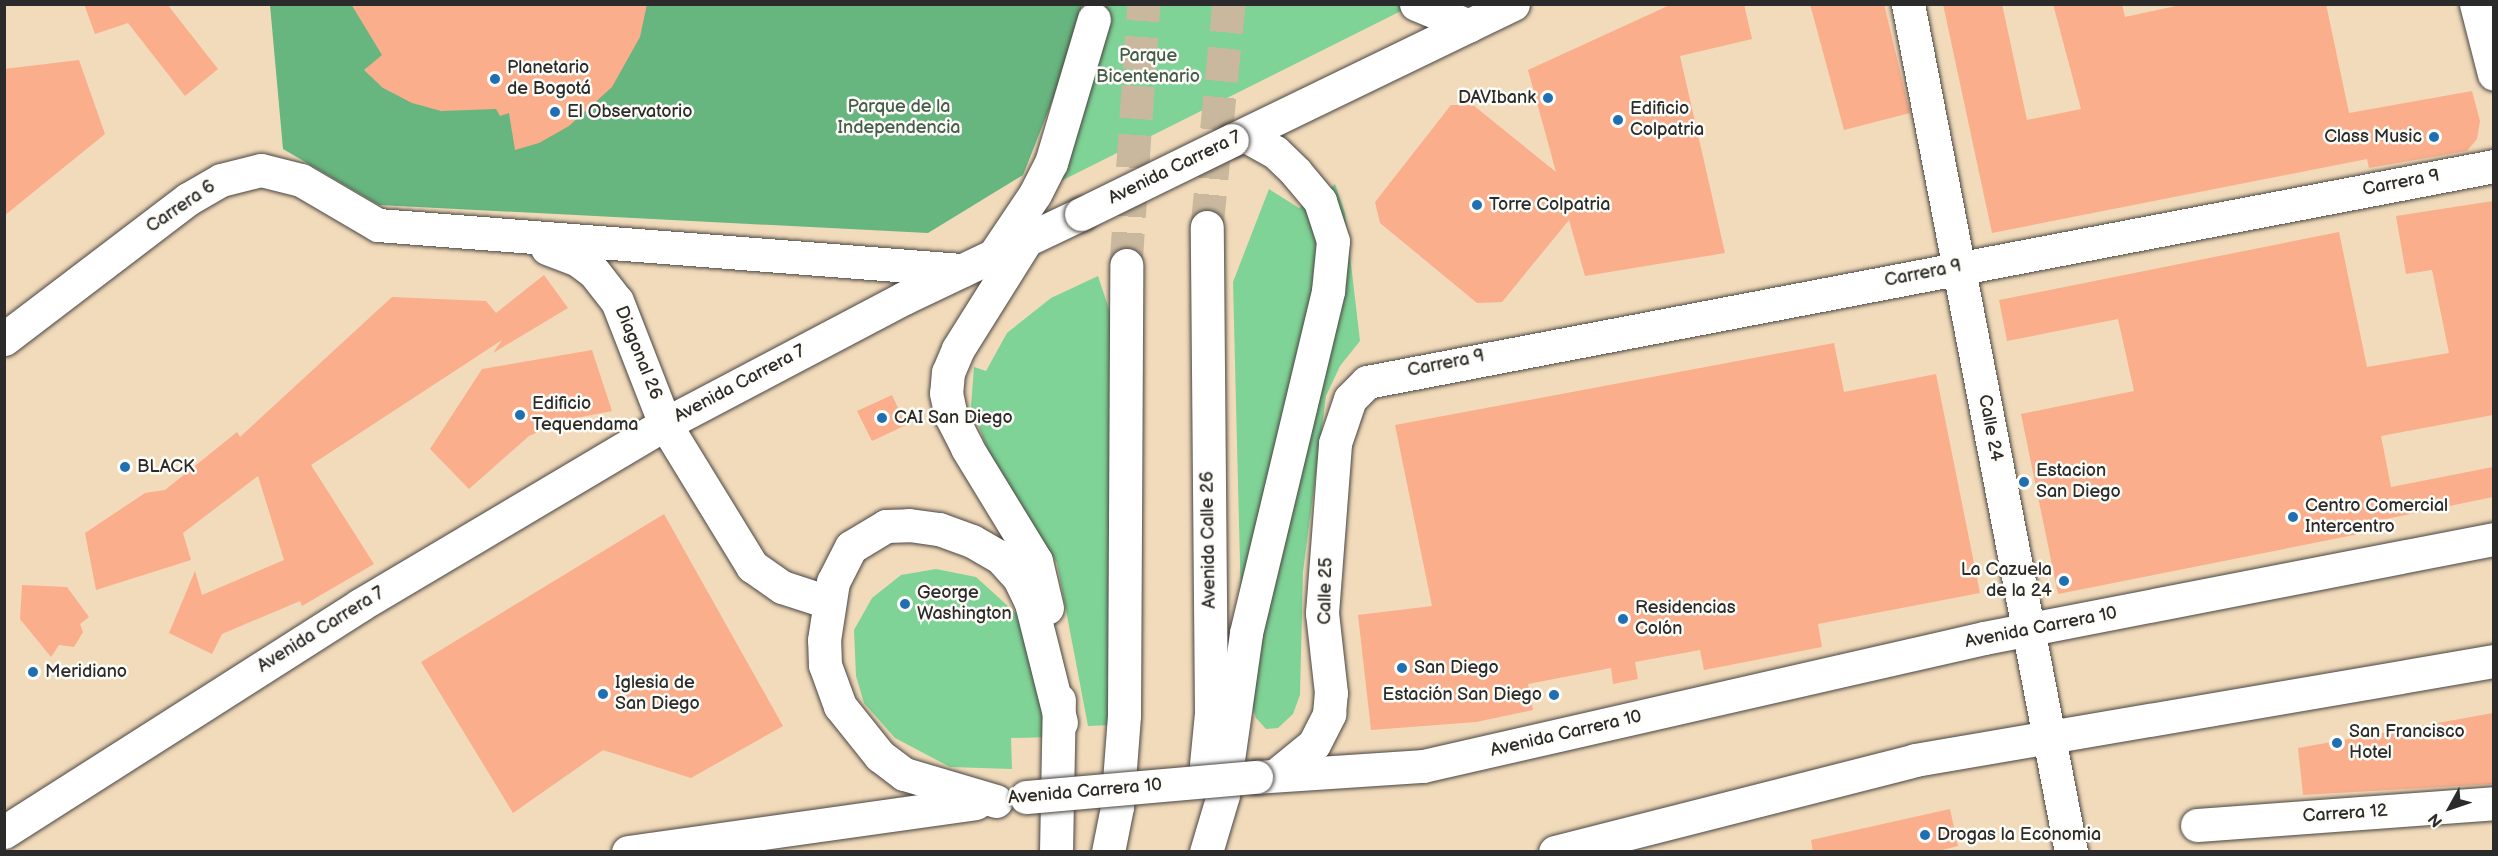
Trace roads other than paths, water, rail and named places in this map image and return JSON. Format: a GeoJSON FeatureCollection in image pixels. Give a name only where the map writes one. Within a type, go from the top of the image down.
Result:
{"type":"FeatureCollection","features":[{"type":"Feature","properties":{"kind":"main road"},"geometry":{"type":"LineString","coordinates":[[1416,4],[1469,26]]}},
{"type":"Feature","properties":{"kind":"main road","name":"Avenida Carrera 7"},"geometry":{"type":"LineString","coordinates":[[4,832],[360,605],[665,424],[962,270],[1513,4]]}},
{"type":"Feature","properties":{"kind":"main road","name":"Calle 24"},"geometry":{"type":"LineString","coordinates":[[1908,4],[2071,852]]}},
{"type":"Feature","properties":{"kind":"main road"},"geometry":{"type":"LineString","coordinates":[[2476,4],[2493,74]]}},
{"type":"Feature","properties":{"kind":"main road"},"geometry":{"type":"LineString","coordinates":[[994,255],[1051,163],[1094,19]]}},
{"type":"Feature","properties":{"kind":"main road"},"geometry":{"type":"LineString","coordinates":[[1206,852],[1223,795],[1246,633],[1328,291],[1333,241],[1320,201],[1296,172],[1275,152],[1238,137]]}},
{"type":"Feature","properties":{"kind":"main road","name":"Carrera 9"},"geometry":{"type":"LineString","coordinates":[[1357,390],[1379,377],[2493,166]]}},
{"type":"Feature","properties":{"kind":"main road","name":"Carrera 6"},"geometry":{"type":"LineString","coordinates":[[4,339],[188,199],[239,174],[261,170],[285,174],[319,189],[378,225]]}},
{"type":"Feature","properties":{"kind":"main road","name":"Diagonal 26"},"geometry":{"type":"LineString","coordinates":[[378,225],[511,238],[962,270]]}},
{"type":"Feature","properties":{"kind":"main road","name":"Avenida Calle 26"},"geometry":{"type":"LineString","coordinates":[[1192,852],[1211,713],[1207,227]]}},
{"type":"Feature","properties":{"kind":"main road","name":"Diagonal 26"},"geometry":{"type":"LineString","coordinates":[[511,238],[578,260],[606,284],[626,318],[665,424],[752,566],[782,587],[828,602]]}},
{"type":"Feature","properties":{"kind":"main road"},"geometry":{"type":"LineString","coordinates":[[1027,240],[958,349],[948,372],[946,393],[951,416],[1036,561],[1043,584],[1061,722],[1056,852]]}},
{"type":"Feature","properties":{"kind":"main road"},"geometry":{"type":"LineString","coordinates":[[1108,852],[1117,807],[1124,715],[1126,265]]}},
{"type":"Feature","properties":{"kind":"main road","name":"Calle 25"},"geometry":{"type":"LineString","coordinates":[[1266,776],[1314,744],[1329,714],[1331,693],[1322,613],[1335,443],[1346,409],[1357,390]]}},
{"type":"Feature","properties":{"kind":"main road"},"geometry":{"type":"LineString","coordinates":[[1011,799],[904,774],[880,756],[856,729],[840,706],[825,665],[828,602],[839,565],[851,547],[868,534],[886,526],[909,525],[939,529],[972,541],[1000,558],[1019,578],[1031,603],[1061,722]]}},
{"type":"Feature","properties":{"kind":"main road","name":"Avenida Carrera 10"},"geometry":{"type":"LineString","coordinates":[[628,852],[1011,799],[1266,776],[1423,766],[2028,630],[2493,539]]}},
{"type":"Feature","properties":{"kind":"main road"},"geometry":{"type":"LineString","coordinates":[[1555,852],[1915,760],[2493,660]]}},
{"type":"Feature","properties":{"kind":"main road","name":"Carrera 12"},"geometry":{"type":"LineString","coordinates":[[2197,825],[2493,803]]}},
{"type":"Feature","properties":{"kind":"tunnel"},"geometry":{"type":"LineString","coordinates":[[1126,265],[1144,4]]}},
{"type":"Feature","properties":{"kind":"tunnel"},"geometry":{"type":"LineString","coordinates":[[1207,227],[1229,4]]}},
{"type":"Feature","properties":{"kind":"place","name":"Planetario de Bogotá"},"geometry":{"type":"Point","coordinates":[495,79]}},
{"type":"Feature","properties":{"kind":"place","name":"DAVIbank"},"geometry":{"type":"Point","coordinates":[1548,98]}},
{"type":"Feature","properties":{"kind":"place","name":"El Observatorio"},"geometry":{"type":"Point","coordinates":[555,112]}},
{"type":"Feature","properties":{"kind":"place","name":"Edificio Colpatria"},"geometry":{"type":"Point","coordinates":[1618,120]}},
{"type":"Feature","properties":{"kind":"place","name":"Class Music"},"geometry":{"type":"Point","coordinates":[2434,137]}},
{"type":"Feature","properties":{"kind":"place","name":"Torre Colpatria"},"geometry":{"type":"Point","coordinates":[1477,205]}},
{"type":"Feature","properties":{"kind":"place","name":"Edificio Tequendama"},"geometry":{"type":"Point","coordinates":[520,415]}},
{"type":"Feature","properties":{"kind":"place","name":"CAI San Diego"},"geometry":{"type":"Point","coordinates":[882,418]}},
{"type":"Feature","properties":{"kind":"place","name":"BLACK"},"geometry":{"type":"Point","coordinates":[125,467]}},
{"type":"Feature","properties":{"kind":"place","name":"Estacion San Diego"},"geometry":{"type":"Point","coordinates":[2024,482]}},
{"type":"Feature","properties":{"kind":"place","name":"Centro Comercial Intercentro"},"geometry":{"type":"Point","coordinates":[2293,517]}},
{"type":"Feature","properties":{"kind":"place","name":"La Cazuela de la 24"},"geometry":{"type":"Point","coordinates":[2064,581]}},
{"type":"Feature","properties":{"kind":"place","name":"George Washington"},"geometry":{"type":"Point","coordinates":[905,604]}},
{"type":"Feature","properties":{"kind":"place","name":"Residencias Colón"},"geometry":{"type":"Point","coordinates":[1623,619]}},
{"type":"Feature","properties":{"kind":"place","name":"San Diego"},"geometry":{"type":"Point","coordinates":[1402,668]}},
{"type":"Feature","properties":{"kind":"place","name":"Meridiano"},"geometry":{"type":"Point","coordinates":[33,672]}},
{"type":"Feature","properties":{"kind":"place","name":"Iglesia de San Diego"},"geometry":{"type":"Point","coordinates":[603,694]}},
{"type":"Feature","properties":{"kind":"place","name":"Estación San Diego"},"geometry":{"type":"Point","coordinates":[1554,695]}},
{"type":"Feature","properties":{"kind":"place","name":"San Francisco Hotel"},"geometry":{"type":"Point","coordinates":[2337,743]}},
{"type":"Feature","properties":{"kind":"place","name":"Drogas la Economia"},"geometry":{"type":"Point","coordinates":[1925,835]}},
{"type":"Feature","properties":{"kind":"park label","name":"Parque Bicentenario"},"geometry":{"type":"Point","coordinates":[1148,67]}},
{"type":"Feature","properties":{"kind":"park label","name":"Parque de la Independencia"},"geometry":{"type":"Point","coordinates":[899,118]}}]}
